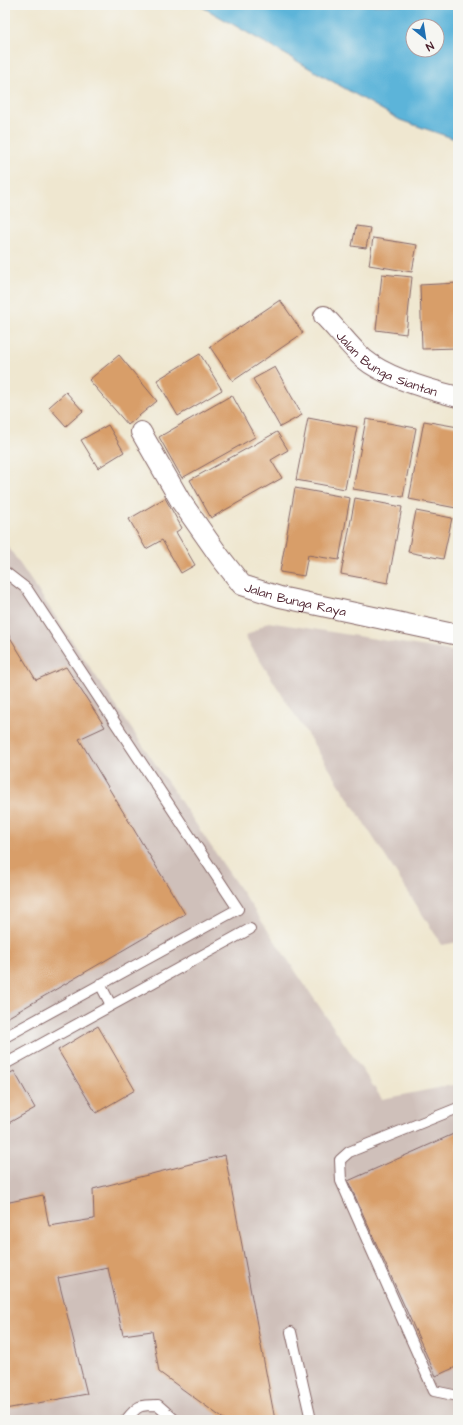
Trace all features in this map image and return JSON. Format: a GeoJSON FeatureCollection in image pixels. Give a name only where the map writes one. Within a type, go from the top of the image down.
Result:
{"type":"FeatureCollection","features":[{"type":"Feature","properties":{"kind":"street","name":"Jalan Bunga Siantan"},"geometry":{"type":"LineString","coordinates":[[324,316],[365,360],[387,373],[427,390],[458,397]]}},
{"type":"Feature","properties":{"kind":"street","name":"Jalan Bunga Raya"},"geometry":{"type":"LineString","coordinates":[[140,432],[180,500],[220,557],[242,585],[280,597],[458,635]]}},
{"type":"Feature","properties":{"kind":"lane"},"geometry":{"type":"LineString","coordinates":[[5,572],[27,589],[238,909],[5,1037]]}},
{"type":"Feature","properties":{"kind":"lane"},"geometry":{"type":"LineString","coordinates":[[5,1064],[250,929]]}},
{"type":"Feature","properties":{"kind":"lane"},"geometry":{"type":"LineString","coordinates":[[100,984],[111,1005]]}},
{"type":"Feature","properties":{"kind":"lane"},"geometry":{"type":"LineString","coordinates":[[458,1108],[349,1152],[340,1160],[341,1181],[434,1391],[458,1396]]}},
{"type":"Feature","properties":{"kind":"lane"},"geometry":{"type":"LineString","coordinates":[[291,1332],[311,1420]]}},
{"type":"Feature","properties":{"kind":"lane"},"geometry":{"type":"LineString","coordinates":[[126,1420],[136,1408],[146,1405],[158,1405],[176,1420]]}},
{"type":"Feature","properties":{"kind":"shaded area"},"geometry":{"type":"Polygon","coordinates":[[[5,542],[382,1099],[458,1084],[458,1420],[5,1420],[5,542]]]}},
{"type":"Feature","properties":{"kind":"shaded area"},"geometry":{"type":"Polygon","coordinates":[[[268,622],[458,652],[458,942],[442,945],[245,637],[268,622]]]}},
{"type":"Feature","properties":{"kind":"water"},"geometry":{"type":"Polygon","coordinates":[[[199,5],[458,5],[458,140],[400,120],[199,5]]]}},
{"type":"Feature","properties":{"kind":"building"},"geometry":{"type":"Polygon","coordinates":[[[356,226],[370,228],[366,248],[352,246],[356,226]]]}},
{"type":"Feature","properties":{"kind":"building"},"geometry":{"type":"Polygon","coordinates":[[[373,238],[417,245],[412,272],[369,265],[373,238]]]}},
{"type":"Feature","properties":{"kind":"building"},"geometry":{"type":"Polygon","coordinates":[[[382,274],[412,277],[406,334],[376,330],[382,274]]]}},
{"type":"Feature","properties":{"kind":"building"},"geometry":{"type":"Polygon","coordinates":[[[458,283],[458,348],[422,349],[420,285],[458,283]]]}},
{"type":"Feature","properties":{"kind":"building"},"geometry":{"type":"Polygon","coordinates":[[[280,300],[303,333],[233,381],[210,347],[280,300]]]}},
{"type":"Feature","properties":{"kind":"building"},"geometry":{"type":"Polygon","coordinates":[[[200,354],[222,390],[178,416],[157,380],[200,354]]]}},
{"type":"Feature","properties":{"kind":"building"},"geometry":{"type":"Polygon","coordinates":[[[119,355],[157,401],[128,425],[89,380],[119,355]]]}},
{"type":"Feature","properties":{"kind":"building"},"geometry":{"type":"Polygon","coordinates":[[[275,367],[302,415],[280,427],[253,379],[275,367]]]}},
{"type":"Feature","properties":{"kind":"building"},"geometry":{"type":"Polygon","coordinates":[[[66,392],[83,411],[66,426],[49,407],[66,392]]]}},
{"type":"Feature","properties":{"kind":"building"},"geometry":{"type":"Polygon","coordinates":[[[232,395],[255,437],[182,478],[159,437],[232,395]]]}},
{"type":"Feature","properties":{"kind":"building"},"geometry":{"type":"Polygon","coordinates":[[[308,418],[357,427],[345,489],[296,480],[308,418]]]}},
{"type":"Feature","properties":{"kind":"building"},"geometry":{"type":"Polygon","coordinates":[[[366,419],[416,428],[403,497],[353,489],[366,419]]]}},
{"type":"Feature","properties":{"kind":"building"},"geometry":{"type":"Polygon","coordinates":[[[424,421],[458,427],[458,497],[456,508],[409,499],[424,421]]]}},
{"type":"Feature","properties":{"kind":"building"},"geometry":{"type":"Polygon","coordinates":[[[108,425],[124,452],[98,468],[81,440],[108,425]]]}},
{"type":"Feature","properties":{"kind":"building"},"geometry":{"type":"Polygon","coordinates":[[[277,432],[288,450],[271,460],[282,478],[211,518],[190,480],[277,432]]]}},
{"type":"Feature","properties":{"kind":"building"},"geometry":{"type":"Polygon","coordinates":[[[295,488],[350,498],[339,560],[308,555],[304,576],[280,572],[295,488]]]}},
{"type":"Feature","properties":{"kind":"building"},"geometry":{"type":"Polygon","coordinates":[[[165,498],[182,528],[176,532],[195,565],[181,573],[162,540],[146,549],[129,519],[165,498]]]}},
{"type":"Feature","properties":{"kind":"building"},"geometry":{"type":"Polygon","coordinates":[[[355,498],[402,507],[388,583],[341,574],[355,498]]]}},
{"type":"Feature","properties":{"kind":"building"},"geometry":{"type":"Polygon","coordinates":[[[416,511],[452,518],[443,559],[408,552],[416,511]]]}},
{"type":"Feature","properties":{"kind":"building"},"geometry":{"type":"Polygon","coordinates":[[[458,526],[458,540],[455,539],[458,526]]]}},
{"type":"Feature","properties":{"kind":"building"},"geometry":{"type":"Polygon","coordinates":[[[5,629],[36,680],[66,667],[105,727],[79,739],[185,914],[5,1019],[5,629]]]}},
{"type":"Feature","properties":{"kind":"building"},"geometry":{"type":"Polygon","coordinates":[[[98,1026],[135,1090],[96,1113],[58,1050],[98,1026]]]}},
{"type":"Feature","properties":{"kind":"building"},"geometry":{"type":"Polygon","coordinates":[[[14,1071],[35,1108],[5,1125],[5,1076],[14,1071]]]}},
{"type":"Feature","properties":{"kind":"building"},"geometry":{"type":"Polygon","coordinates":[[[458,1132],[458,1366],[436,1376],[348,1181],[458,1132]]]}},
{"type":"Feature","properties":{"kind":"building"},"geometry":{"type":"Polygon","coordinates":[[[225,1155],[275,1420],[225,1420],[159,1372],[152,1331],[123,1335],[108,1268],[58,1278],[87,1394],[5,1409],[5,1203],[43,1195],[49,1226],[94,1219],[93,1189],[225,1155]]]}}]}
